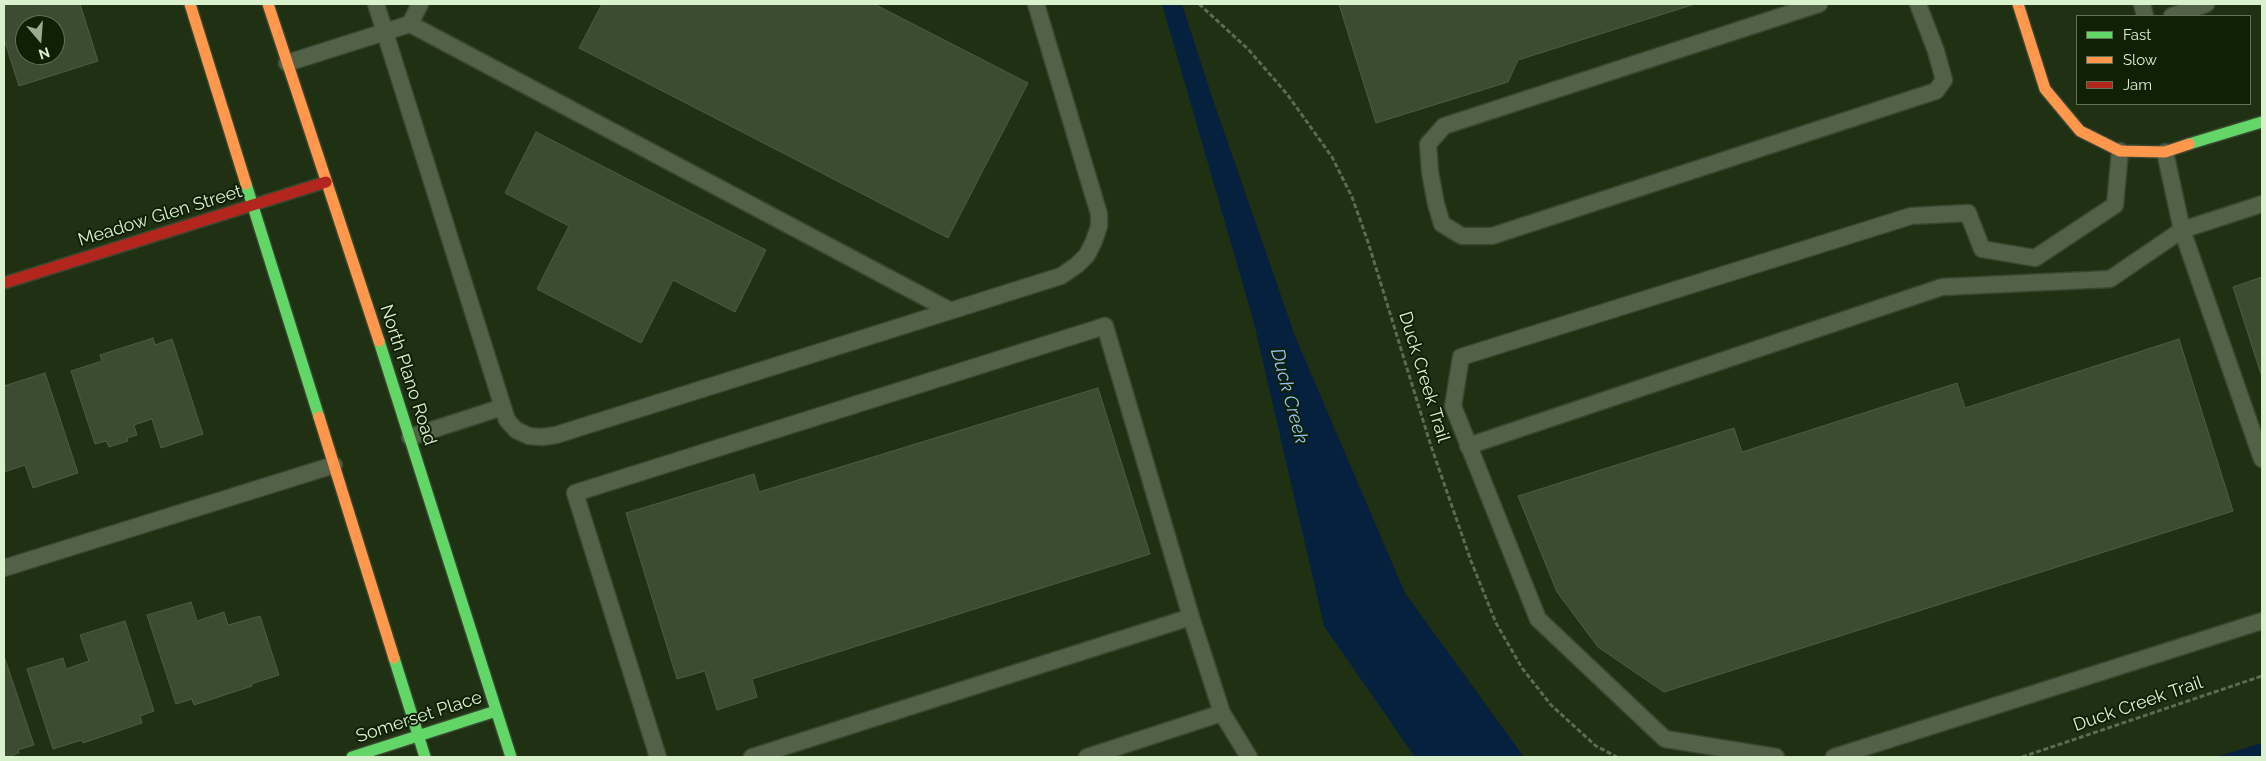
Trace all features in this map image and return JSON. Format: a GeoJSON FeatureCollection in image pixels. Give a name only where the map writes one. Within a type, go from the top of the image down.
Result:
{"type":"FeatureCollection","features":[{"type":"Feature","properties":{"kind":"main road"},"geometry":{"type":"LineString","coordinates":[[190,4],[426,757]]}},
{"type":"Feature","properties":{"kind":"main road","name":"North Plano Road"},"geometry":{"type":"LineString","coordinates":[[268,4],[410,437],[511,757]]}},
{"type":"Feature","properties":{"kind":"main road"},"geometry":{"type":"LineString","coordinates":[[2018,4],[2045,89],[2080,131],[2120,151],[2165,152],[2262,122]]}},
{"type":"Feature","properties":{"kind":"main road","name":"Meadow Glen Street"},"geometry":{"type":"LineString","coordinates":[[4,283],[326,182]]}},
{"type":"Feature","properties":{"kind":"main road","name":"Somerset Place"},"geometry":{"type":"LineString","coordinates":[[352,757],[496,711]]}},
{"type":"Feature","properties":{"kind":"lane"},"geometry":{"type":"LineString","coordinates":[[376,4],[503,407],[508,420],[516,430],[529,436],[556,435],[1061,276],[1077,265],[1087,255],[1099,226],[1099,214],[1036,4]]}},
{"type":"Feature","properties":{"kind":"lane"},"geometry":{"type":"LineString","coordinates":[[410,24],[420,4]]}},
{"type":"Feature","properties":{"kind":"lane"},"geometry":{"type":"LineString","coordinates":[[1819,4],[1444,126],[1428,144],[1430,172],[1442,224],[1462,236],[1492,236],[1936,91],[1944,80],[1936,51],[1918,4]]}},
{"type":"Feature","properties":{"kind":"lane"},"geometry":{"type":"LineString","coordinates":[[2175,15],[2206,4]]}},
{"type":"Feature","properties":{"kind":"lane"},"geometry":{"type":"LineString","coordinates":[[287,63],[410,24],[949,310]]}},
{"type":"Feature","properties":{"kind":"lane"},"geometry":{"type":"LineString","coordinates":[[1776,757],[1665,739],[1538,619],[1453,406],[1462,357],[1911,216],[1968,213],[1982,249],[2035,258],[2115,205],[2120,151]]}},
{"type":"Feature","properties":{"kind":"lane"},"geometry":{"type":"LineString","coordinates":[[2165,152],[2182,230],[2262,458]]}},
{"type":"Feature","properties":{"kind":"lane"},"geometry":{"type":"LineString","coordinates":[[1468,446],[1942,287],[2110,279],[2182,230],[2262,204]]}},
{"type":"Feature","properties":{"kind":"lane"},"geometry":{"type":"LineString","coordinates":[[2035,258],[2039,283]]}},
{"type":"Feature","properties":{"kind":"lane"},"geometry":{"type":"LineString","coordinates":[[658,757],[576,493],[1105,326],[1191,617],[1222,713],[1249,757]]}},
{"type":"Feature","properties":{"kind":"lane"},"geometry":{"type":"LineString","coordinates":[[410,437],[503,407]]}},
{"type":"Feature","properties":{"kind":"lane"},"geometry":{"type":"LineString","coordinates":[[4,568],[334,465]]}},
{"type":"Feature","properties":{"kind":"lane"},"geometry":{"type":"LineString","coordinates":[[752,757],[1191,617]]}},
{"type":"Feature","properties":{"kind":"lane"},"geometry":{"type":"LineString","coordinates":[[1834,757],[2262,621]]}},
{"type":"Feature","properties":{"kind":"lane"},"geometry":{"type":"LineString","coordinates":[[1087,757],[1222,713]]}},
{"type":"Feature","properties":{"kind":"path","name":"Duck Creek Trail"},"geometry":{"type":"LineString","coordinates":[[1199,4],[1248,49],[1287,94],[1332,157],[1352,197],[1368,242],[1430,446],[1471,562],[1496,623],[1522,668],[1551,705],[1596,746],[1617,757]]}},
{"type":"Feature","properties":{"kind":"path","name":"Duck Creek Trail"},"geometry":{"type":"LineString","coordinates":[[2022,757],[2262,676]]}},
{"type":"Feature","properties":{"kind":"water","name":"Duck Creek"},"geometry":{"type":"Polygon","coordinates":[[[1162,4],[1182,4],[1211,94],[1295,336],[1405,593],[1524,757],[1415,757],[1324,626],[1254,323],[1162,4]]]}},
{"type":"Feature","properties":{"kind":"water"},"geometry":{"type":"Polygon","coordinates":[[[2262,743],[2262,757],[2216,757],[2262,743]]]}},
{"type":"Feature","properties":{"kind":"building"},"geometry":{"type":"Polygon","coordinates":[[[4,4],[80,4],[98,61],[19,86],[4,39],[4,4]]]}},
{"type":"Feature","properties":{"kind":"building"},"geometry":{"type":"Polygon","coordinates":[[[602,4],[874,4],[1028,83],[948,238],[579,48],[602,4]]]}},
{"type":"Feature","properties":{"kind":"building"},"geometry":{"type":"Polygon","coordinates":[[[1339,4],[1695,4],[1518,60],[1508,82],[1376,123],[1339,4]]]}},
{"type":"Feature","properties":{"kind":"building"},"geometry":{"type":"Polygon","coordinates":[[[536,132],[766,250],[735,312],[673,280],[641,343],[537,289],[569,226],[505,193],[536,132]]]}},
{"type":"Feature","properties":{"kind":"building"},"geometry":{"type":"Polygon","coordinates":[[[2262,277],[2262,377],[2233,287],[2262,277]]]}},
{"type":"Feature","properties":{"kind":"building"},"geometry":{"type":"Polygon","coordinates":[[[153,338],[155,345],[172,339],[203,434],[161,448],[152,419],[134,425],[137,435],[127,438],[128,441],[109,447],[106,441],[95,444],[71,371],[102,361],[100,355],[153,338]]]}},
{"type":"Feature","properties":{"kind":"building"},"geometry":{"type":"Polygon","coordinates":[[[2179,339],[2233,511],[1664,692],[1598,647],[1557,592],[1518,496],[1734,428],[1742,452],[1957,383],[1965,408],[2179,339]]]}},
{"type":"Feature","properties":{"kind":"building"},"geometry":{"type":"Polygon","coordinates":[[[45,373],[78,473],[33,488],[25,465],[4,472],[4,386],[45,373]]]}},
{"type":"Feature","properties":{"kind":"building"},"geometry":{"type":"Polygon","coordinates":[[[1098,388],[1150,554],[752,679],[757,697],[717,710],[705,671],[677,679],[626,513],[754,474],[759,492],[1098,388]]]}},
{"type":"Feature","properties":{"kind":"building"},"geometry":{"type":"Polygon","coordinates":[[[191,602],[197,621],[224,612],[228,625],[260,616],[279,675],[194,705],[192,699],[176,704],[147,615],[191,602]]]}},
{"type":"Feature","properties":{"kind":"building"},"geometry":{"type":"Polygon","coordinates":[[[125,621],[154,711],[140,716],[142,723],[83,743],[82,740],[53,749],[27,669],[63,658],[66,669],[89,661],[80,635],[125,621]]]}},
{"type":"Feature","properties":{"kind":"building"},"geometry":{"type":"Polygon","coordinates":[[[4,656],[34,745],[18,750],[19,753],[8,757],[4,757],[4,656]]]}},
{"type":"Feature","properties":{"kind":"traffic: fast"},"geometry":{"type":"LineString","coordinates":[[2189,144],[2262,122]]}},
{"type":"Feature","properties":{"kind":"traffic: fast"},"geometry":{"type":"LineString","coordinates":[[246,184],[319,417]]}},
{"type":"Feature","properties":{"kind":"traffic: fast"},"geometry":{"type":"LineString","coordinates":[[379,341],[511,757]]}},
{"type":"Feature","properties":{"kind":"traffic: fast"},"geometry":{"type":"LineString","coordinates":[[394,658],[425,757]]}},
{"type":"Feature","properties":{"kind":"traffic: fast"},"geometry":{"type":"LineString","coordinates":[[352,757],[496,711]]}},
{"type":"Feature","properties":{"kind":"traffic: slow"},"geometry":{"type":"LineString","coordinates":[[190,4],[246,184]]}},
{"type":"Feature","properties":{"kind":"traffic: slow"},"geometry":{"type":"LineString","coordinates":[[268,4],[379,341]]}},
{"type":"Feature","properties":{"kind":"traffic: slow"},"geometry":{"type":"LineString","coordinates":[[2018,4],[2045,89],[2080,131],[2120,151],[2165,152],[2189,144]]}},
{"type":"Feature","properties":{"kind":"traffic: slow"},"geometry":{"type":"LineString","coordinates":[[319,417],[394,658]]}},
{"type":"Feature","properties":{"kind":"traffic: jam"},"geometry":{"type":"LineString","coordinates":[[4,283],[326,182]]}}]}
